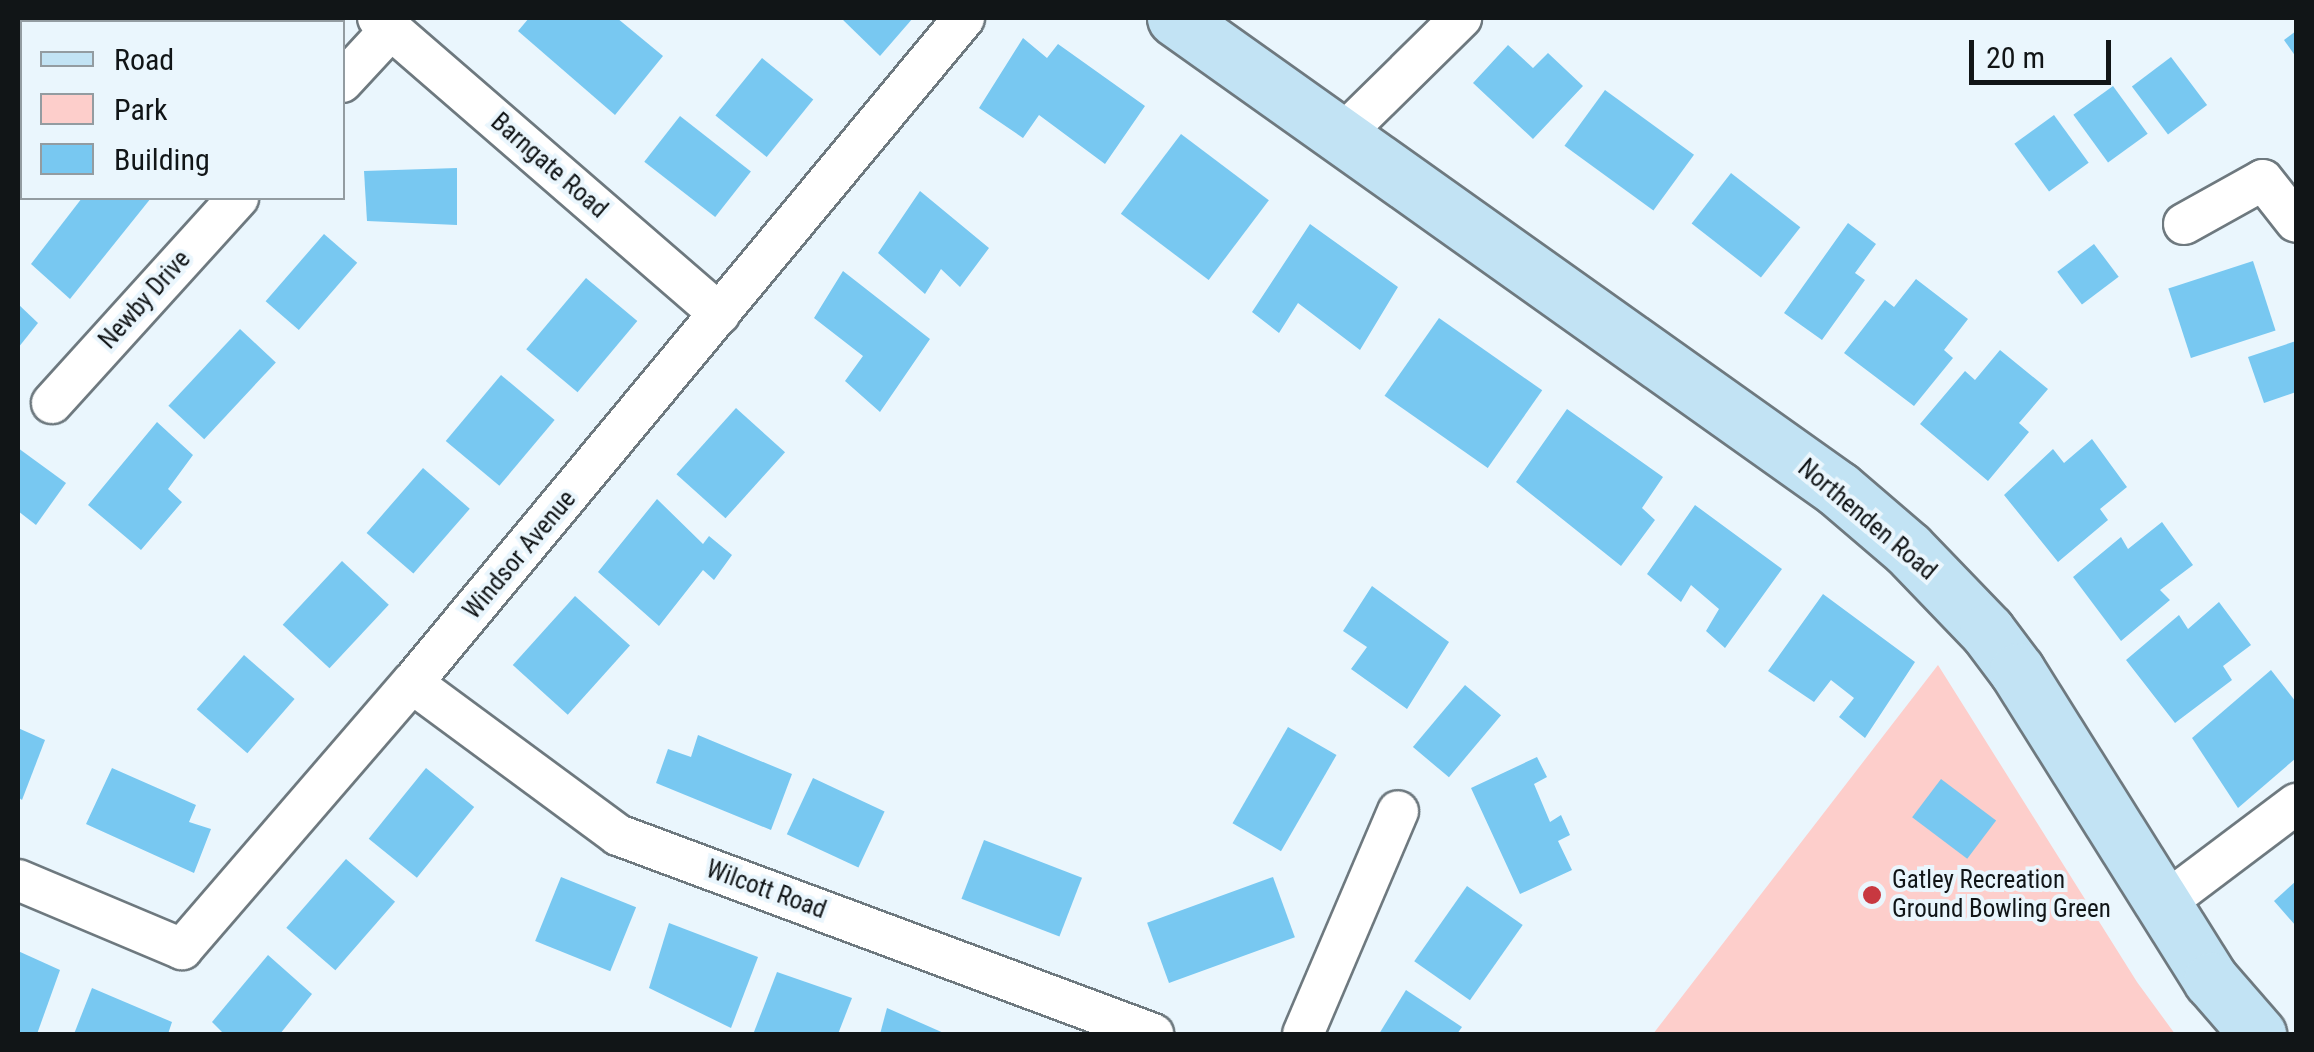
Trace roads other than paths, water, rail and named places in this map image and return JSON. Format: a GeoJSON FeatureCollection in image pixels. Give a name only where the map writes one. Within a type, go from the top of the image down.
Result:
{"type":"FeatureCollection","features":[{"type":"Feature","properties":{"kind":"main road","name":"Northenden Road"},"geometry":{"type":"LineString","coordinates":[[1176,18],[1838,489],[1908,549],[1987,631],[2017,670],[2211,980],[2258,1034]]}},
{"type":"Feature","properties":{"kind":"street","name":"Windsor Avenue"},"geometry":{"type":"LineString","coordinates":[[18,880],[182,949],[412,683],[964,18]]}},
{"type":"Feature","properties":{"kind":"street"},"geometry":{"type":"LineString","coordinates":[[1340,138],[1461,18]]}},
{"type":"Feature","properties":{"kind":"street","name":"Barngate Road"},"geometry":{"type":"LineString","coordinates":[[384,23],[720,314]]}},
{"type":"Feature","properties":{"kind":"street"},"geometry":{"type":"LineString","coordinates":[[345,78],[384,23]]}},
{"type":"Feature","properties":{"kind":"street"},"geometry":{"type":"LineString","coordinates":[[2184,224],[2263,180],[2296,222]]}},
{"type":"Feature","properties":{"kind":"street","name":"Newby Drive"},"geometry":{"type":"LineString","coordinates":[[52,404],[236,200]]}},
{"type":"Feature","properties":{"kind":"street","name":"Wilcott Road"},"geometry":{"type":"LineString","coordinates":[[412,683],[618,835],[1153,1034]]}},
{"type":"Feature","properties":{"kind":"street"},"geometry":{"type":"LineString","coordinates":[[2162,905],[2296,804]]}},
{"type":"Feature","properties":{"kind":"street"},"geometry":{"type":"LineString","coordinates":[[1303,1034],[1398,811]]}},
{"type":"Feature","properties":{"kind":"place","name":"Gatley Recreation Ground Bowling Green"},"geometry":{"type":"Point","coordinates":[1872,895]}}]}
